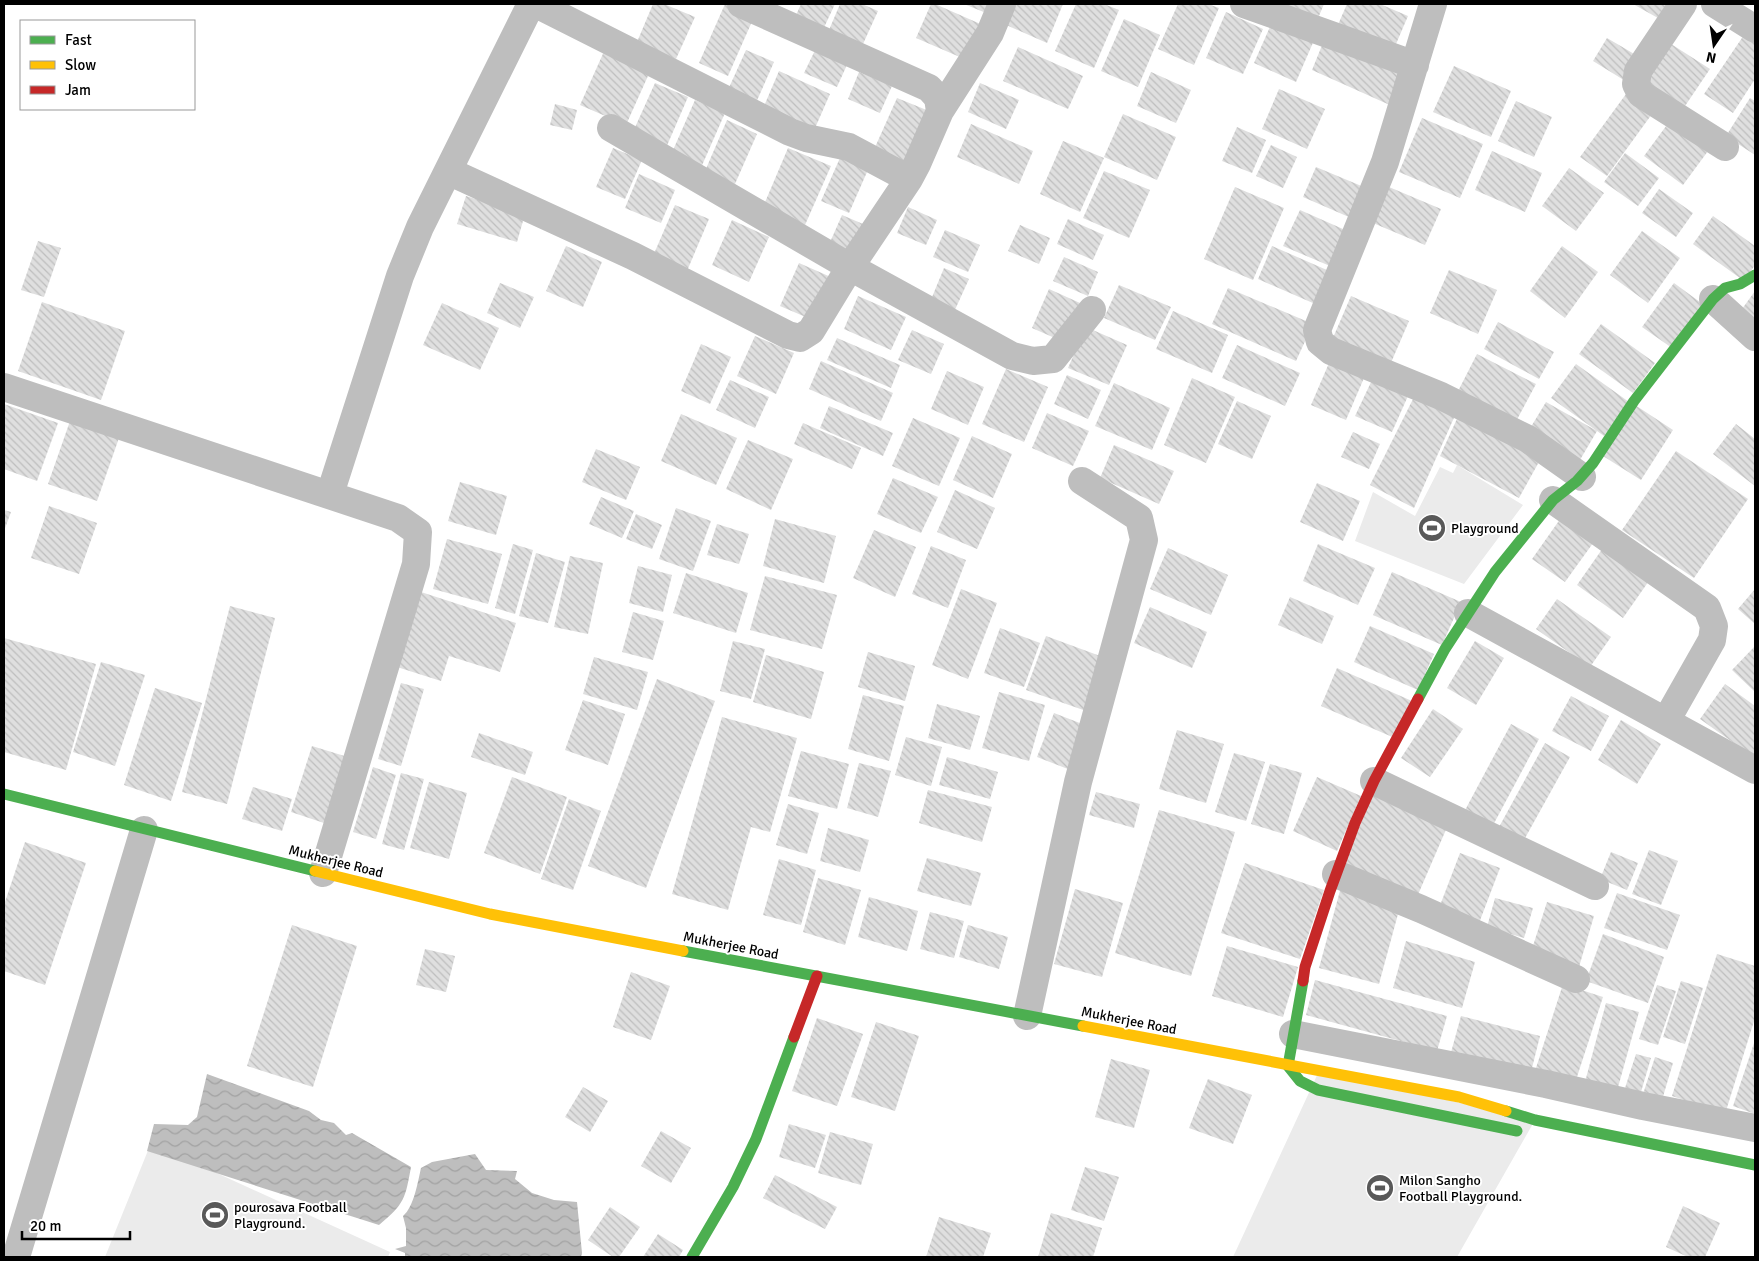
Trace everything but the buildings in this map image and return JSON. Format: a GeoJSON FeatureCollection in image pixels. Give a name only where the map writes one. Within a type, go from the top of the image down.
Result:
{"type":"FeatureCollection","features":[{"type":"Feature","properties":{"kind":"main road"},"geometry":{"type":"LineString","coordinates":[[1531,1134],[1318,1090],[1304,1085],[1295,1078],[1288,1066],[1305,967],[1355,823],[1374,782],[1445,649],[1468,613],[1495,572],[1552,500],[1582,477],[1593,463],[1634,401],[1712,299],[1725,288],[1740,284],[1755,275]]}},
{"type":"Feature","properties":{"kind":"main road","name":"Mukherjee Road"},"geometry":{"type":"LineString","coordinates":[[4,794],[490,914],[1459,1097],[1535,1120],[1755,1165]]}},
{"type":"Feature","properties":{"kind":"main road"},"geometry":{"type":"LineString","coordinates":[[692,1257],[732,1187],[756,1139],[817,976]]}},
{"type":"Feature","properties":{"kind":"street"},"geometry":{"type":"LineString","coordinates":[[330,494],[400,276],[420,227],[531,4]]}},
{"type":"Feature","properties":{"kind":"street"},"geometry":{"type":"LineString","coordinates":[[536,4],[790,132],[806,138],[849,147],[909,179]]}},
{"type":"Feature","properties":{"kind":"street"},"geometry":{"type":"LineString","coordinates":[[741,4],[929,88],[938,98],[940,111]]}},
{"type":"Feature","properties":{"kind":"street"},"geometry":{"type":"LineString","coordinates":[[448,171],[633,256],[788,335],[800,338],[810,331],[909,179],[940,111],[990,34],[1002,4]]}},
{"type":"Feature","properties":{"kind":"street"},"geometry":{"type":"LineString","coordinates":[[1244,4],[1415,65]]}},
{"type":"Feature","properties":{"kind":"street"},"geometry":{"type":"LineString","coordinates":[[1434,4],[1385,162],[1317,330],[1320,342],[1331,351],[1441,396],[1528,439],[1582,477]]}},
{"type":"Feature","properties":{"kind":"street"},"geometry":{"type":"LineString","coordinates":[[1683,4],[1638,71],[1636,84],[1641,94],[1725,147]]}},
{"type":"Feature","properties":{"kind":"street"},"geometry":{"type":"LineString","coordinates":[[1715,4],[1755,29]]}},
{"type":"Feature","properties":{"kind":"street"},"geometry":{"type":"LineString","coordinates":[[611,128],[850,267],[1012,356],[1033,361],[1053,359],[1092,310]]}},
{"type":"Feature","properties":{"kind":"street"},"geometry":{"type":"LineString","coordinates":[[1712,299],[1755,337]]}},
{"type":"Feature","properties":{"kind":"street"},"geometry":{"type":"LineString","coordinates":[[4,387],[330,494],[398,518],[418,532],[416,564],[324,873]]}},
{"type":"Feature","properties":{"kind":"street"},"geometry":{"type":"LineString","coordinates":[[1027,1016],[1078,782],[1144,540],[1139,518],[1082,481]]}},
{"type":"Feature","properties":{"kind":"street"},"geometry":{"type":"LineString","coordinates":[[1552,500],[1706,608],[1714,626],[1712,640],[1666,721]]}},
{"type":"Feature","properties":{"kind":"street"},"geometry":{"type":"LineString","coordinates":[[1468,613],[1755,770]]}},
{"type":"Feature","properties":{"kind":"street"},"geometry":{"type":"LineString","coordinates":[[1374,782],[1595,886]]}},
{"type":"Feature","properties":{"kind":"street"},"geometry":{"type":"LineString","coordinates":[[16,1257],[144,830]]}},
{"type":"Feature","properties":{"kind":"street"},"geometry":{"type":"LineString","coordinates":[[1336,874],[1421,909],[1576,979]]}},
{"type":"Feature","properties":{"kind":"street"},"geometry":{"type":"LineString","coordinates":[[1293,1034],[1755,1128]]}},
{"type":"Feature","properties":{"kind":"shaded area","name":"Playground"},"geometry":{"type":"Polygon","coordinates":[[[1457,465],[1523,505],[1464,584],[1355,541],[1373,492],[1415,516],[1440,467],[1453,473],[1457,465]]]}},
{"type":"Feature","properties":{"kind":"shaded area","name":"Milon Sangho Football Playground."},"geometry":{"type":"Polygon","coordinates":[[[1319,1071],[1535,1120],[1457,1257],[1233,1257],[1319,1071]]]}},
{"type":"Feature","properties":{"kind":"shaded area","name":"pourosava Football Playground."},"geometry":{"type":"Polygon","coordinates":[[[151,1143],[390,1252],[388,1257],[105,1257],[151,1143]]]}},
{"type":"Feature","properties":{"kind":"water"},"geometry":{"type":"Polygon","coordinates":[[[207,1074],[309,1111],[321,1120],[334,1123],[346,1135],[352,1133],[411,1167],[405,1194],[399,1205],[379,1225],[147,1151],[154,1124],[188,1125],[197,1117],[207,1074]]]}},
{"type":"Feature","properties":{"kind":"water"},"geometry":{"type":"Polygon","coordinates":[[[475,1154],[486,1170],[517,1171],[515,1179],[532,1193],[554,1200],[577,1202],[581,1257],[405,1257],[405,1253],[395,1249],[406,1246],[406,1228],[403,1216],[413,1200],[421,1168],[432,1162],[475,1154]]]}},
{"type":"Feature","properties":{"kind":"traffic: fast"},"geometry":{"type":"LineString","coordinates":[[1418,699],[1445,649],[1495,572],[1553,500],[1577,481],[1593,463],[1634,401],[1713,299],[1725,288],[1740,284],[1755,275]]}},
{"type":"Feature","properties":{"kind":"traffic: fast"},"geometry":{"type":"LineString","coordinates":[[4,794],[315,871]]}},
{"type":"Feature","properties":{"kind":"traffic: fast"},"geometry":{"type":"LineString","coordinates":[[683,951],[1083,1026]]}},
{"type":"Feature","properties":{"kind":"traffic: fast"},"geometry":{"type":"LineString","coordinates":[[1303,981],[1288,1066],[1300,1081],[1318,1090],[1517,1131]]}},
{"type":"Feature","properties":{"kind":"traffic: fast"},"geometry":{"type":"LineString","coordinates":[[692,1257],[733,1187],[756,1139],[794,1037]]}},
{"type":"Feature","properties":{"kind":"traffic: fast"},"geometry":{"type":"LineString","coordinates":[[1506,1111],[1535,1120],[1755,1165]]}},
{"type":"Feature","properties":{"kind":"traffic: slow"},"geometry":{"type":"LineString","coordinates":[[315,871],[490,914],[683,951]]}},
{"type":"Feature","properties":{"kind":"traffic: slow"},"geometry":{"type":"LineString","coordinates":[[1083,1026],[1459,1097],[1506,1111]]}},
{"type":"Feature","properties":{"kind":"traffic: jam"},"geometry":{"type":"LineString","coordinates":[[1303,981],[1305,967],[1330,891],[1355,823],[1374,781],[1418,699]]}},
{"type":"Feature","properties":{"kind":"traffic: jam"},"geometry":{"type":"LineString","coordinates":[[794,1037],[817,976]]}},
{"type":"Feature","properties":{"kind":"place","name":"Playground"},"geometry":{"type":"Point","coordinates":[1432,528]}},
{"type":"Feature","properties":{"kind":"place","name":"Milon Sangho Football Playground."},"geometry":{"type":"Point","coordinates":[1380,1188]}},
{"type":"Feature","properties":{"kind":"place","name":"pourosava Football Playground."},"geometry":{"type":"Point","coordinates":[215,1215]}}]}
